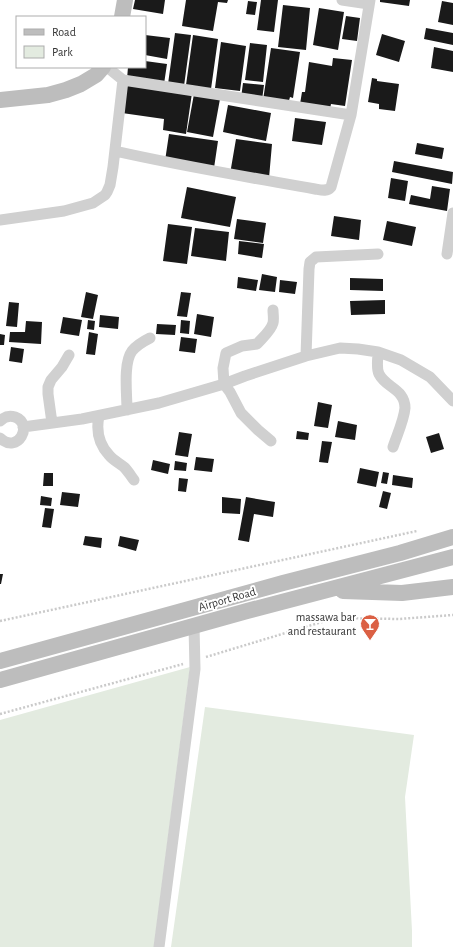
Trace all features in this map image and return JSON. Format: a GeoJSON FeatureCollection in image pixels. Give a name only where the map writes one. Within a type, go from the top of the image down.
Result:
{"type":"FeatureCollection","features":[{"type":"Feature","properties":{"kind":"main road"},"geometry":{"type":"LineString","coordinates":[[122,16],[125,0]]}},
{"type":"Feature","properties":{"kind":"main road"},"geometry":{"type":"LineString","coordinates":[[0,100],[48,95],[66,90],[81,84],[96,75],[102,68]]}},
{"type":"Feature","properties":{"kind":"main road","name":"Airport Road"},"geometry":{"type":"LineString","coordinates":[[0,661],[400,553],[453,537]]}},
{"type":"Feature","properties":{"kind":"main road","name":"Airport Road"},"geometry":{"type":"LineString","coordinates":[[0,680],[324,590],[453,557]]}},
{"type":"Feature","properties":{"kind":"main road"},"geometry":{"type":"LineString","coordinates":[[324,590],[402,593],[453,587]]}},
{"type":"Feature","properties":{"kind":"street"},"geometry":{"type":"LineString","coordinates":[[115,151],[224,173],[325,190],[330,189],[351,115],[369,2],[342,0]]}},
{"type":"Feature","properties":{"kind":"street"},"geometry":{"type":"LineString","coordinates":[[108,68],[123,80],[351,115]]}},
{"type":"Feature","properties":{"kind":"street"},"geometry":{"type":"LineString","coordinates":[[0,220],[64,211],[93,203],[107,192],[110,185],[115,151],[123,80]]}},
{"type":"Feature","properties":{"kind":"street"},"geometry":{"type":"LineString","coordinates":[[447,254],[453,213]]}},
{"type":"Feature","properties":{"kind":"street"},"geometry":{"type":"LineString","coordinates":[[306,356],[310,262],[316,257],[327,255],[378,254]]}},
{"type":"Feature","properties":{"kind":"street"},"geometry":{"type":"LineString","coordinates":[[270,441],[241,413],[224,384],[223,361],[226,353],[242,346],[257,344],[273,324],[273,310]]}},
{"type":"Feature","properties":{"kind":"street"},"geometry":{"type":"LineString","coordinates":[[127,410],[127,365],[129,356],[133,350],[150,338]]}},
{"type":"Feature","properties":{"kind":"street"},"geometry":{"type":"LineString","coordinates":[[24,427],[99,416],[159,403],[224,384],[306,356],[340,348],[378,352],[401,360],[430,377],[453,401]]}},
{"type":"Feature","properties":{"kind":"street"},"geometry":{"type":"LineString","coordinates":[[378,352],[377,364],[379,374],[400,393],[404,400],[405,408],[393,447]]}},
{"type":"Feature","properties":{"kind":"street"},"geometry":{"type":"LineString","coordinates":[[52,423],[48,387],[51,380],[62,367],[69,355]]}},
{"type":"Feature","properties":{"kind":"street"},"geometry":{"type":"LineString","coordinates":[[0,421],[8,416],[18,418],[24,427],[23,435],[17,442],[1,443]]}},
{"type":"Feature","properties":{"kind":"street"},"geometry":{"type":"LineString","coordinates":[[99,416],[99,439],[103,447],[109,455],[124,467],[134,480]]}},
{"type":"Feature","properties":{"kind":"street"},"geometry":{"type":"LineString","coordinates":[[159,947],[195,669],[194,626]]}},
{"type":"Feature","properties":{"kind":"path"},"geometry":{"type":"LineString","coordinates":[[0,621],[422,530]]}},
{"type":"Feature","properties":{"kind":"path"},"geometry":{"type":"LineString","coordinates":[[0,714],[195,661],[335,618],[399,619],[453,615]]}},
{"type":"Feature","properties":{"kind":"green space"},"geometry":{"type":"Polygon","coordinates":[[[190,667],[154,947],[0,947],[0,720],[190,667]]]}},
{"type":"Feature","properties":{"kind":"green space"},"geometry":{"type":"Polygon","coordinates":[[[205,707],[414,735],[405,797],[412,947],[171,947],[205,707]]]}},
{"type":"Feature","properties":{"kind":"building"},"geometry":{"type":"Polygon","coordinates":[[[135,0],[165,0],[163,14],[133,9],[135,0]]]}},
{"type":"Feature","properties":{"kind":"building"},"geometry":{"type":"Polygon","coordinates":[[[186,0],[228,0],[227,3],[218,2],[213,31],[182,26],[186,0]]]}},
{"type":"Feature","properties":{"kind":"building"},"geometry":{"type":"Polygon","coordinates":[[[261,0],[278,0],[274,32],[257,30],[261,0]]]}},
{"type":"Feature","properties":{"kind":"building"},"geometry":{"type":"Polygon","coordinates":[[[380,0],[410,0],[409,6],[380,2],[380,0]]]}},
{"type":"Feature","properties":{"kind":"building"},"geometry":{"type":"Polygon","coordinates":[[[248,1],[257,2],[255,15],[246,14],[248,1]]]}},
{"type":"Feature","properties":{"kind":"building"},"geometry":{"type":"Polygon","coordinates":[[[442,1],[453,3],[453,25],[438,22],[442,1]]]}},
{"type":"Feature","properties":{"kind":"building"},"geometry":{"type":"Polygon","coordinates":[[[283,5],[310,8],[306,50],[278,47],[283,5]]]}},
{"type":"Feature","properties":{"kind":"building"},"geometry":{"type":"Polygon","coordinates":[[[319,8],[344,12],[338,50],[313,45],[319,8]]]}},
{"type":"Feature","properties":{"kind":"building"},"geometry":{"type":"Polygon","coordinates":[[[346,16],[360,18],[357,41],[342,39],[346,16]]]}},
{"type":"Feature","properties":{"kind":"building"},"geometry":{"type":"Polygon","coordinates":[[[426,28],[453,33],[453,45],[424,39],[426,28]]]}},
{"type":"Feature","properties":{"kind":"building"},"geometry":{"type":"Polygon","coordinates":[[[175,33],[191,35],[184,86],[168,84],[175,33]]]}},
{"type":"Feature","properties":{"kind":"building"},"geometry":{"type":"Polygon","coordinates":[[[382,34],[405,41],[399,62],[376,55],[382,34]]]}},
{"type":"Feature","properties":{"kind":"building"},"geometry":{"type":"Polygon","coordinates":[[[146,35],[170,38],[167,59],[146,55],[146,35]]]}},
{"type":"Feature","properties":{"kind":"building"},"geometry":{"type":"Polygon","coordinates":[[[193,35],[218,39],[211,89],[186,85],[193,35]]]}},
{"type":"Feature","properties":{"kind":"building"},"geometry":{"type":"Polygon","coordinates":[[[221,42],[246,46],[240,91],[215,88],[221,42]]]}},
{"type":"Feature","properties":{"kind":"building"},"geometry":{"type":"Polygon","coordinates":[[[250,43],[267,45],[263,82],[245,80],[250,43]]]}},
{"type":"Feature","properties":{"kind":"building"},"geometry":{"type":"Polygon","coordinates":[[[434,47],[453,51],[453,72],[431,68],[434,47]]]}},
{"type":"Feature","properties":{"kind":"building"},"geometry":{"type":"Polygon","coordinates":[[[271,48],[300,52],[293,98],[290,97],[288,104],[263,100],[271,48]]]}},
{"type":"Feature","properties":{"kind":"building"},"geometry":{"type":"Polygon","coordinates":[[[333,58],[352,60],[345,106],[331,104],[330,109],[300,104],[302,92],[305,92],[309,62],[332,66],[333,58]]]}},
{"type":"Feature","properties":{"kind":"building"},"geometry":{"type":"Polygon","coordinates":[[[146,61],[167,64],[164,84],[127,79],[128,68],[146,68],[146,61]]]}},
{"type":"Feature","properties":{"kind":"building"},"geometry":{"type":"Polygon","coordinates":[[[372,78],[377,79],[377,81],[399,84],[395,111],[379,109],[379,104],[368,102],[372,78]]]}},
{"type":"Feature","properties":{"kind":"building"},"geometry":{"type":"Polygon","coordinates":[[[126,83],[192,93],[186,134],[163,130],[164,119],[122,113],[126,83]]]}},
{"type":"Feature","properties":{"kind":"building"},"geometry":{"type":"Polygon","coordinates":[[[243,83],[264,85],[262,100],[241,98],[243,83]]]}},
{"type":"Feature","properties":{"kind":"building"},"geometry":{"type":"Polygon","coordinates":[[[194,94],[220,99],[213,137],[187,132],[194,94]]]}},
{"type":"Feature","properties":{"kind":"building"},"geometry":{"type":"Polygon","coordinates":[[[228,105],[271,113],[266,141],[223,132],[228,105]]]}},
{"type":"Feature","properties":{"kind":"building"},"geometry":{"type":"Polygon","coordinates":[[[295,118],[326,122],[322,145],[292,141],[295,118]]]}},
{"type":"Feature","properties":{"kind":"building"},"geometry":{"type":"Polygon","coordinates":[[[169,134],[218,141],[214,168],[165,161],[169,134]]]}},
{"type":"Feature","properties":{"kind":"building"},"geometry":{"type":"Polygon","coordinates":[[[236,139],[272,144],[269,178],[230,174],[236,139]]]}},
{"type":"Feature","properties":{"kind":"building"},"geometry":{"type":"Polygon","coordinates":[[[417,143],[444,148],[442,159],[415,154],[417,143]]]}},
{"type":"Feature","properties":{"kind":"building"},"geometry":{"type":"Polygon","coordinates":[[[394,161],[453,172],[452,184],[392,172],[394,161]]]}},
{"type":"Feature","properties":{"kind":"building"},"geometry":{"type":"Polygon","coordinates":[[[391,178],[408,181],[405,201],[388,198],[391,178]]]}},
{"type":"Feature","properties":{"kind":"building"},"geometry":{"type":"Polygon","coordinates":[[[432,186],[450,189],[447,211],[409,204],[411,195],[430,199],[432,186]]]}},
{"type":"Feature","properties":{"kind":"building"},"geometry":{"type":"Polygon","coordinates":[[[187,187],[236,197],[230,227],[181,218],[187,187]]]}},
{"type":"Feature","properties":{"kind":"building"},"geometry":{"type":"Polygon","coordinates":[[[334,216],[361,220],[359,240],[331,236],[334,216]]]}},
{"type":"Feature","properties":{"kind":"building"},"geometry":{"type":"Polygon","coordinates":[[[237,219],[266,223],[263,243],[234,239],[237,219]]]}},
{"type":"Feature","properties":{"kind":"building"},"geometry":{"type":"Polygon","coordinates":[[[387,221],[416,227],[412,246],[383,240],[387,221]]]}},
{"type":"Feature","properties":{"kind":"building"},"geometry":{"type":"Polygon","coordinates":[[[168,224],[192,227],[187,264],[163,261],[168,224]]]}},
{"type":"Feature","properties":{"kind":"building"},"geometry":{"type":"Polygon","coordinates":[[[195,228],[229,232],[226,261],[191,256],[195,228]]]}},
{"type":"Feature","properties":{"kind":"building"},"geometry":{"type":"Polygon","coordinates":[[[239,241],[264,244],[262,258],[238,254],[239,241]]]}},
{"type":"Feature","properties":{"kind":"building"},"geometry":{"type":"Polygon","coordinates":[[[262,274],[277,277],[275,292],[259,290],[262,274]]]}},
{"type":"Feature","properties":{"kind":"building"},"geometry":{"type":"Polygon","coordinates":[[[238,277],[258,280],[256,291],[237,288],[238,277]]]}},
{"type":"Feature","properties":{"kind":"building"},"geometry":{"type":"Polygon","coordinates":[[[350,278],[383,279],[383,291],[350,290],[350,278]]]}},
{"type":"Feature","properties":{"kind":"building"},"geometry":{"type":"Polygon","coordinates":[[[280,280],[297,282],[295,294],[279,292],[280,280]]]}},
{"type":"Feature","properties":{"kind":"building"},"geometry":{"type":"Polygon","coordinates":[[[86,292],[98,295],[93,319],[81,317],[86,292]]]}},
{"type":"Feature","properties":{"kind":"building"},"geometry":{"type":"Polygon","coordinates":[[[181,292],[191,293],[187,317],[177,316],[181,292]]]}},
{"type":"Feature","properties":{"kind":"building"},"geometry":{"type":"Polygon","coordinates":[[[385,300],[385,314],[351,315],[350,301],[385,300]]]}},
{"type":"Feature","properties":{"kind":"building"},"geometry":{"type":"Polygon","coordinates":[[[9,302],[19,303],[17,327],[6,326],[9,302]]]}},
{"type":"Feature","properties":{"kind":"building"},"geometry":{"type":"Polygon","coordinates":[[[197,314],[214,317],[211,337],[194,334],[197,314]]]}},
{"type":"Feature","properties":{"kind":"building"},"geometry":{"type":"Polygon","coordinates":[[[100,315],[119,317],[118,329],[99,327],[100,315]]]}},
{"type":"Feature","properties":{"kind":"building"},"geometry":{"type":"Polygon","coordinates":[[[63,317],[82,320],[79,336],[60,333],[63,317]]]}},
{"type":"Feature","properties":{"kind":"building"},"geometry":{"type":"Polygon","coordinates":[[[88,320],[95,321],[94,330],[87,329],[88,320]]]}},
{"type":"Feature","properties":{"kind":"building"},"geometry":{"type":"Polygon","coordinates":[[[181,320],[190,321],[189,334],[180,333],[181,320]]]}},
{"type":"Feature","properties":{"kind":"building"},"geometry":{"type":"Polygon","coordinates":[[[26,321],[42,322],[41,344],[9,342],[10,332],[25,332],[26,321]]]}},
{"type":"Feature","properties":{"kind":"building"},"geometry":{"type":"Polygon","coordinates":[[[157,324],[176,325],[175,335],[156,334],[157,324]]]}},
{"type":"Feature","properties":{"kind":"building"},"geometry":{"type":"Polygon","coordinates":[[[89,332],[98,334],[95,355],[86,354],[89,332]]]}},
{"type":"Feature","properties":{"kind":"building"},"geometry":{"type":"Polygon","coordinates":[[[0,334],[5,335],[4,345],[0,345],[0,334]]]}},
{"type":"Feature","properties":{"kind":"building"},"geometry":{"type":"Polygon","coordinates":[[[181,337],[197,339],[195,353],[179,351],[181,337]]]}},
{"type":"Feature","properties":{"kind":"building"},"geometry":{"type":"Polygon","coordinates":[[[11,347],[24,349],[22,363],[9,361],[11,347]]]}},
{"type":"Feature","properties":{"kind":"building"},"geometry":{"type":"Polygon","coordinates":[[[318,402],[332,405],[328,428],[314,426],[318,402]]]}},
{"type":"Feature","properties":{"kind":"building"},"geometry":{"type":"Polygon","coordinates":[[[338,421],[357,425],[355,440],[335,437],[338,421]]]}},
{"type":"Feature","properties":{"kind":"building"},"geometry":{"type":"Polygon","coordinates":[[[297,431],[309,433],[308,440],[296,439],[297,431]]]}},
{"type":"Feature","properties":{"kind":"building"},"geometry":{"type":"Polygon","coordinates":[[[179,432],[192,434],[188,457],[175,455],[179,432]]]}},
{"type":"Feature","properties":{"kind":"building"},"geometry":{"type":"Polygon","coordinates":[[[439,433],[444,449],[431,453],[426,437],[439,433]]]}},
{"type":"Feature","properties":{"kind":"building"},"geometry":{"type":"Polygon","coordinates":[[[322,441],[332,442],[328,463],[319,462],[322,441]]]}},
{"type":"Feature","properties":{"kind":"building"},"geometry":{"type":"Polygon","coordinates":[[[196,457],[214,459],[212,472],[194,470],[196,457]]]}},
{"type":"Feature","properties":{"kind":"building"},"geometry":{"type":"Polygon","coordinates":[[[153,460],[170,464],[168,474],[151,470],[153,460]]]}},
{"type":"Feature","properties":{"kind":"building"},"geometry":{"type":"Polygon","coordinates":[[[175,461],[187,463],[186,471],[174,470],[175,461]]]}},
{"type":"Feature","properties":{"kind":"building"},"geometry":{"type":"Polygon","coordinates":[[[360,468],[379,472],[376,487],[357,483],[360,468]]]}},
{"type":"Feature","properties":{"kind":"building"},"geometry":{"type":"Polygon","coordinates":[[[383,472],[389,473],[387,484],[381,483],[383,472]]]}},
{"type":"Feature","properties":{"kind":"building"},"geometry":{"type":"Polygon","coordinates":[[[44,473],[53,473],[53,486],[43,486],[44,473]]]}},
{"type":"Feature","properties":{"kind":"building"},"geometry":{"type":"Polygon","coordinates":[[[393,475],[413,478],[412,488],[392,485],[393,475]]]}},
{"type":"Feature","properties":{"kind":"building"},"geometry":{"type":"Polygon","coordinates":[[[179,478],[188,479],[186,492],[178,491],[179,478]]]}},
{"type":"Feature","properties":{"kind":"building"},"geometry":{"type":"Polygon","coordinates":[[[383,491],[391,493],[387,509],[379,507],[383,491]]]}},
{"type":"Feature","properties":{"kind":"building"},"geometry":{"type":"Polygon","coordinates":[[[62,492],[80,494],[78,507],[60,505],[62,492]]]}},
{"type":"Feature","properties":{"kind":"building"},"geometry":{"type":"Polygon","coordinates":[[[41,496],[52,498],[51,506],[40,505],[41,496]]]}},
{"type":"Feature","properties":{"kind":"building"},"geometry":{"type":"Polygon","coordinates":[[[222,497],[241,499],[240,514],[222,513],[222,497]]]}},
{"type":"Feature","properties":{"kind":"building"},"geometry":{"type":"Polygon","coordinates":[[[246,497],[275,502],[273,517],[254,514],[249,542],[238,540],[246,497]]]}},
{"type":"Feature","properties":{"kind":"building"},"geometry":{"type":"Polygon","coordinates":[[[45,508],[54,509],[51,528],[42,527],[45,508]]]}},
{"type":"Feature","properties":{"kind":"building"},"geometry":{"type":"Polygon","coordinates":[[[85,536],[102,538],[101,548],[83,545],[85,536]]]}},
{"type":"Feature","properties":{"kind":"building"},"geometry":{"type":"Polygon","coordinates":[[[120,536],[139,540],[136,551],[118,546],[120,536]]]}},
{"type":"Feature","properties":{"kind":"building"},"geometry":{"type":"Polygon","coordinates":[[[0,574],[3,574],[1,584],[0,584],[0,574]]]}},
{"type":"Feature","properties":{"kind":"place","name":"massawa bar and restaurant"},"geometry":{"type":"Point","coordinates":[370,641]}}]}
